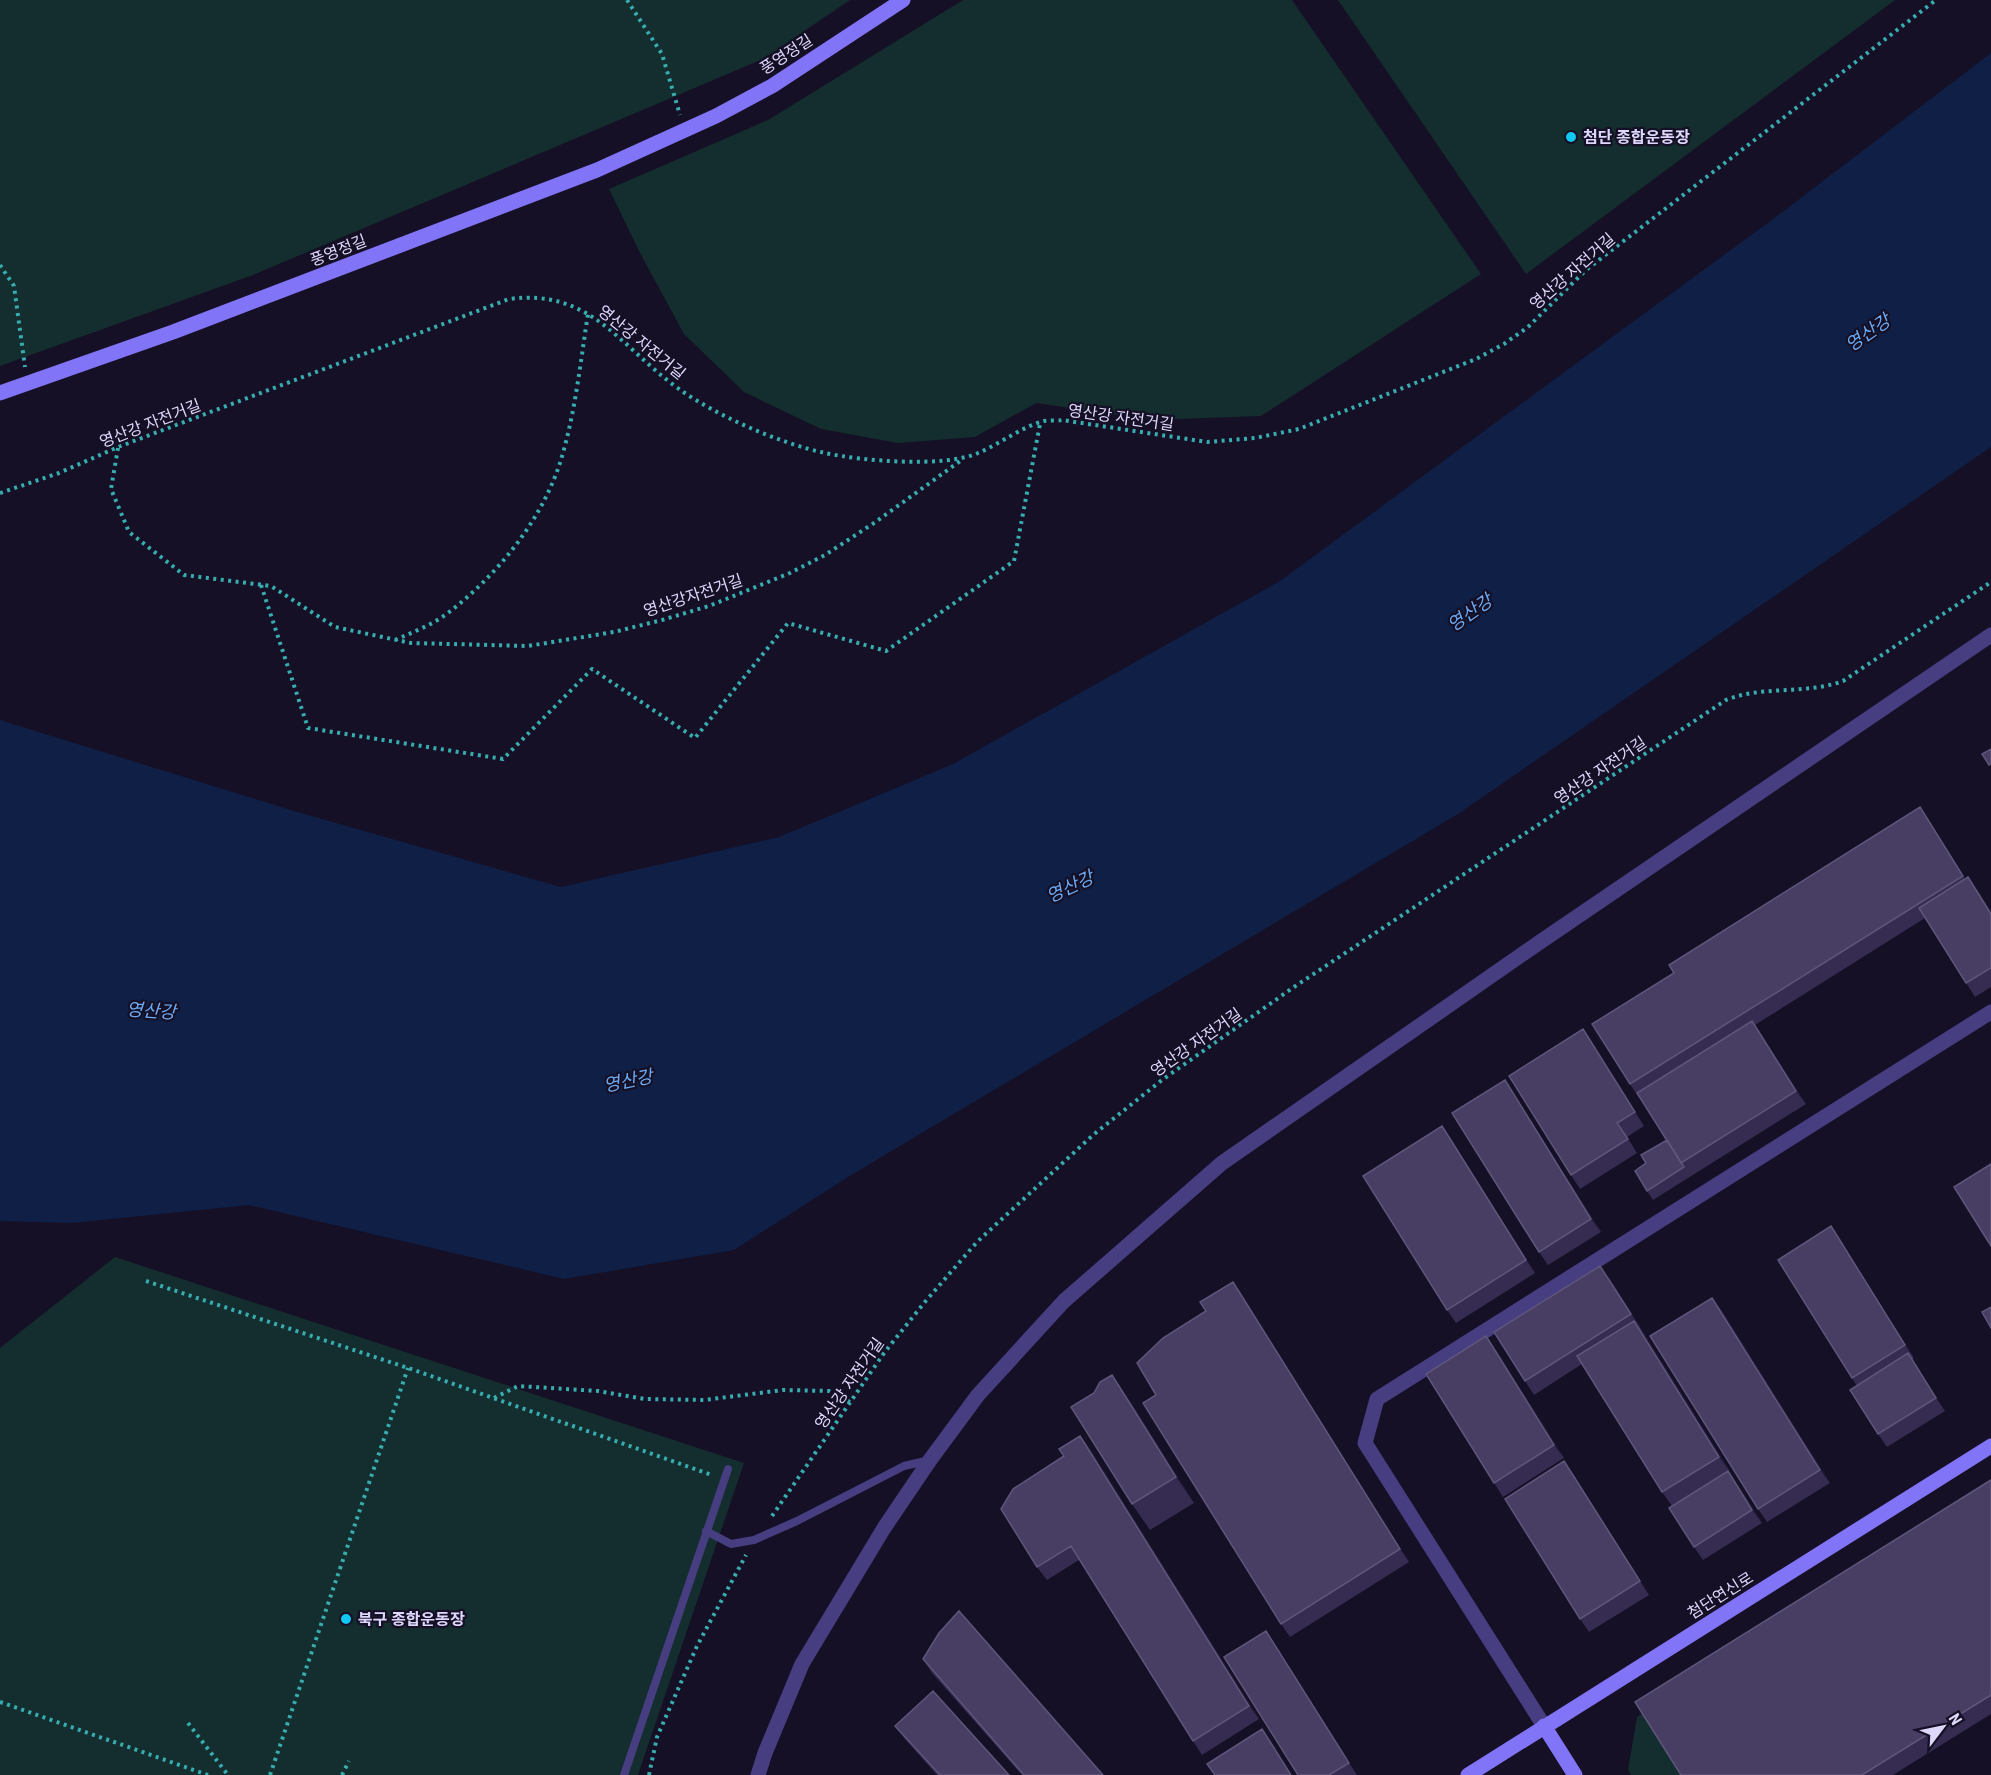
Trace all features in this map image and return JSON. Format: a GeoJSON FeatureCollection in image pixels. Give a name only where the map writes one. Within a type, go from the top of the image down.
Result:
{"type":"FeatureCollection","features":[{"type":"Feature","properties":{"kind":"street","name":"풍영정길"},"geometry":{"type":"LineString","coordinates":[[0,393],[173,332],[597,170],[772,86],[903,0]]}},
{"type":"Feature","properties":{"kind":"street"},"geometry":{"type":"LineString","coordinates":[[758,1775],[802,1664],[884,1528],[978,1395],[1064,1301],[1222,1163],[1540,942],[1991,635]]}},
{"type":"Feature","properties":{"kind":"street"},"geometry":{"type":"LineString","coordinates":[[1575,1775],[1365,1443],[1377,1399],[1991,1012]]}},
{"type":"Feature","properties":{"kind":"street","name":"첨단연신로"},"geometry":{"type":"LineString","coordinates":[[1468,1775],[1991,1446]]}},
{"type":"Feature","properties":{"kind":"lane"},"geometry":{"type":"LineString","coordinates":[[706,1531],[731,1544],[754,1540],[904,1466],[930,1461]]}},
{"type":"Feature","properties":{"kind":"lane"},"geometry":{"type":"LineString","coordinates":[[624,1775],[728,1468]]}},
{"type":"Feature","properties":{"kind":"path"},"geometry":{"type":"LineString","coordinates":[[627,0],[662,54],[684,130]]}},
{"type":"Feature","properties":{"kind":"path","name":"영산강 자전거길"},"geometry":{"type":"LineString","coordinates":[[0,493],[59,473],[118,447],[508,299],[529,297],[549,298],[588,314],[679,389],[723,415],[776,437],[824,453],[880,461],[964,459],[1040,423],[1062,420],[1207,442],[1255,438],[1299,429],[1476,358],[1504,344],[1528,327],[1586,270],[1936,0]]}},
{"type":"Feature","properties":{"kind":"path"},"geometry":{"type":"LineString","coordinates":[[0,265],[14,286],[27,383]]}},
{"type":"Feature","properties":{"kind":"path"},"geometry":{"type":"LineString","coordinates":[[395,640],[424,627],[446,614],[460,602],[502,560],[530,524],[548,493],[562,455],[571,421],[588,314]]}},
{"type":"Feature","properties":{"kind":"path"},"geometry":{"type":"LineString","coordinates":[[261,585],[308,729],[503,759],[592,669],[695,738],[788,623],[886,651],[1014,561],[1040,423]]}},
{"type":"Feature","properties":{"kind":"path","name":"영산강자전거길"},"geometry":{"type":"LineString","coordinates":[[118,447],[111,489],[129,532],[184,575],[271,586],[335,627],[411,644],[528,646],[614,632],[709,606],[790,573],[825,555],[874,523],[964,459]]}},
{"type":"Feature","properties":{"kind":"path","name":"영산강 자전거길"},"geometry":{"type":"LineString","coordinates":[[649,1775],[657,1737],[697,1646],[754,1540],[792,1488],[849,1401],[897,1336],[977,1242],[1093,1135],[1162,1080],[1294,987],[1726,700],[1742,693],[1830,686],[1843,681],[1991,582]]}},
{"type":"Feature","properties":{"kind":"path"},"geometry":{"type":"LineString","coordinates":[[146,1281],[408,1368],[724,1479]]}},
{"type":"Feature","properties":{"kind":"path"},"geometry":{"type":"LineString","coordinates":[[270,1775],[408,1368]]}},
{"type":"Feature","properties":{"kind":"path"},"geometry":{"type":"LineString","coordinates":[[494,1398],[518,1386],[598,1391],[645,1399],[704,1400],[783,1390],[829,1391],[849,1401]]}},
{"type":"Feature","properties":{"kind":"path"},"geometry":{"type":"LineString","coordinates":[[0,1702],[208,1775]]}},
{"type":"Feature","properties":{"kind":"path"},"geometry":{"type":"LineString","coordinates":[[188,1723],[228,1775]]}},
{"type":"Feature","properties":{"kind":"path"},"geometry":{"type":"LineString","coordinates":[[342,1775],[349,1761]]}},
{"type":"Feature","properties":{"kind":"green space"},"geometry":{"type":"Polygon","coordinates":[[[0,0],[850,0],[763,59],[253,275],[0,366],[0,0]]]}},
{"type":"Feature","properties":{"kind":"green space"},"geometry":{"type":"Polygon","coordinates":[[[963,0],[1292,0],[1481,274],[1261,416],[1152,420],[1036,403],[975,437],[898,443],[821,429],[744,392],[684,334],[641,255],[609,189],[768,120],[963,0]]]}},
{"type":"Feature","properties":{"kind":"green space","name":"첨단 종합운동장"},"geometry":{"type":"Polygon","coordinates":[[[1338,0],[1895,0],[1526,274],[1338,0]]]}},
{"type":"Feature","properties":{"kind":"green space","name":"북구 종합운동장"},"geometry":{"type":"Polygon","coordinates":[[[115,1257],[744,1463],[638,1775],[0,1775],[0,1348],[115,1257]]]}},
{"type":"Feature","properties":{"kind":"green space"},"geometry":{"type":"Polygon","coordinates":[[[1643,1713],[1682,1775],[1631,1775],[1628,1770],[1637,1717],[1643,1713]]]}},
{"type":"Feature","properties":{"kind":"water","name":"영산강"},"geometry":{"type":"Polygon","coordinates":[[[1991,53],[1991,447],[1458,814],[853,1174],[734,1250],[564,1279],[249,1205],[72,1223],[0,1221],[0,720],[294,811],[561,887],[779,837],[953,764],[1280,581],[1777,216],[1991,53]]]}},
{"type":"Feature","properties":{"kind":"building"},"geometry":{"type":"Polygon","coordinates":[[[1991,749],[1991,764],[1989,765],[1982,754],[1991,749]]]}},
{"type":"Feature","properties":{"kind":"building"},"geometry":{"type":"Polygon","coordinates":[[[1920,807],[1963,876],[1630,1084],[1592,1024],[1674,973],[1669,965],[1920,807]]]}},
{"type":"Feature","properties":{"kind":"building"},"geometry":{"type":"Polygon","coordinates":[[[1968,877],[1991,914],[1991,968],[1966,983],[1919,908],[1968,877]]]}},
{"type":"Feature","properties":{"kind":"building"},"geometry":{"type":"Polygon","coordinates":[[[1752,1021],[1796,1091],[1681,1163],[1637,1093],[1752,1021]]]}},
{"type":"Feature","properties":{"kind":"building"},"geometry":{"type":"Polygon","coordinates":[[[1583,1029],[1635,1112],[1617,1123],[1628,1139],[1571,1175],[1509,1076],[1583,1029]]]}},
{"type":"Feature","properties":{"kind":"building"},"geometry":{"type":"Polygon","coordinates":[[[1505,1080],[1591,1219],[1539,1252],[1452,1113],[1505,1080]]]}},
{"type":"Feature","properties":{"kind":"building"},"geometry":{"type":"Polygon","coordinates":[[[1442,1126],[1526,1260],[1447,1310],[1363,1176],[1442,1126]]]}},
{"type":"Feature","properties":{"kind":"building"},"geometry":{"type":"Polygon","coordinates":[[[1667,1140],[1684,1167],[1647,1191],[1635,1171],[1646,1163],[1641,1155],[1667,1140]]]}},
{"type":"Feature","properties":{"kind":"building"},"geometry":{"type":"Polygon","coordinates":[[[1991,1164],[1991,1246],[1954,1187],[1991,1164]]]}},
{"type":"Feature","properties":{"kind":"building"},"geometry":{"type":"Polygon","coordinates":[[[1831,1226],[1905,1345],[1852,1378],[1778,1260],[1831,1226]]]}},
{"type":"Feature","properties":{"kind":"building"},"geometry":{"type":"Polygon","coordinates":[[[1600,1266],[1631,1314],[1525,1381],[1494,1332],[1600,1266]]]}},
{"type":"Feature","properties":{"kind":"building"},"geometry":{"type":"Polygon","coordinates":[[[1233,1282],[1400,1549],[1281,1624],[1143,1403],[1156,1395],[1137,1363],[1163,1338],[1206,1311],[1200,1302],[1233,1282]]]}},
{"type":"Feature","properties":{"kind":"building"},"geometry":{"type":"Polygon","coordinates":[[[1712,1298],[1820,1470],[1758,1509],[1650,1336],[1712,1298]]]}},
{"type":"Feature","properties":{"kind":"building"},"geometry":{"type":"Polygon","coordinates":[[[1991,1307],[1991,1328],[1982,1312],[1991,1307]]]}},
{"type":"Feature","properties":{"kind":"building"},"geometry":{"type":"Polygon","coordinates":[[[1634,1321],[1719,1457],[1662,1492],[1577,1356],[1634,1321]]]}},
{"type":"Feature","properties":{"kind":"building"},"geometry":{"type":"Polygon","coordinates":[[[1486,1336],[1554,1445],[1494,1483],[1426,1374],[1486,1336]]]}},
{"type":"Feature","properties":{"kind":"building"},"geometry":{"type":"Polygon","coordinates":[[[1908,1353],[1936,1398],[1878,1434],[1850,1390],[1908,1353]]]}},
{"type":"Feature","properties":{"kind":"building"},"geometry":{"type":"Polygon","coordinates":[[[1112,1375],[1176,1477],[1132,1504],[1071,1407],[1094,1393],[1100,1382],[1112,1375]]]}},
{"type":"Feature","properties":{"kind":"building"},"geometry":{"type":"Polygon","coordinates":[[[1080,1436],[1249,1706],[1193,1741],[1071,1546],[1037,1567],[1001,1509],[1013,1489],[1064,1456],[1059,1449],[1080,1436]]]}},
{"type":"Feature","properties":{"kind":"building"},"geometry":{"type":"Polygon","coordinates":[[[1564,1461],[1640,1581],[1580,1619],[1505,1499],[1564,1461]]]}},
{"type":"Feature","properties":{"kind":"building"},"geometry":{"type":"Polygon","coordinates":[[[1728,1471],[1752,1510],[1694,1547],[1669,1508],[1728,1471]]]}},
{"type":"Feature","properties":{"kind":"building"},"geometry":{"type":"Polygon","coordinates":[[[1991,1480],[1991,1695],[1862,1775],[1681,1775],[1635,1702],[1991,1480]]]}},
{"type":"Feature","properties":{"kind":"building"},"geometry":{"type":"Polygon","coordinates":[[[959,1611],[1103,1775],[1024,1775],[923,1659],[939,1633],[959,1611]]]}},
{"type":"Feature","properties":{"kind":"building"},"geometry":{"type":"Polygon","coordinates":[[[1266,1631],[1349,1763],[1329,1775],[1298,1775],[1224,1657],[1266,1631]]]}},
{"type":"Feature","properties":{"kind":"building"},"geometry":{"type":"Polygon","coordinates":[[[933,1691],[1009,1775],[940,1775],[895,1726],[933,1691]]]}},
{"type":"Feature","properties":{"kind":"building"},"geometry":{"type":"Polygon","coordinates":[[[1262,1729],[1291,1775],[1215,1775],[1207,1764],[1262,1729]]]}},
{"type":"Feature","properties":{"kind":"place","name":"첨단 종합운동장"},"geometry":{"type":"Point","coordinates":[1571,137]}},
{"type":"Feature","properties":{"kind":"place","name":"북구 종합운동장"},"geometry":{"type":"Point","coordinates":[346,1619]}}]}
